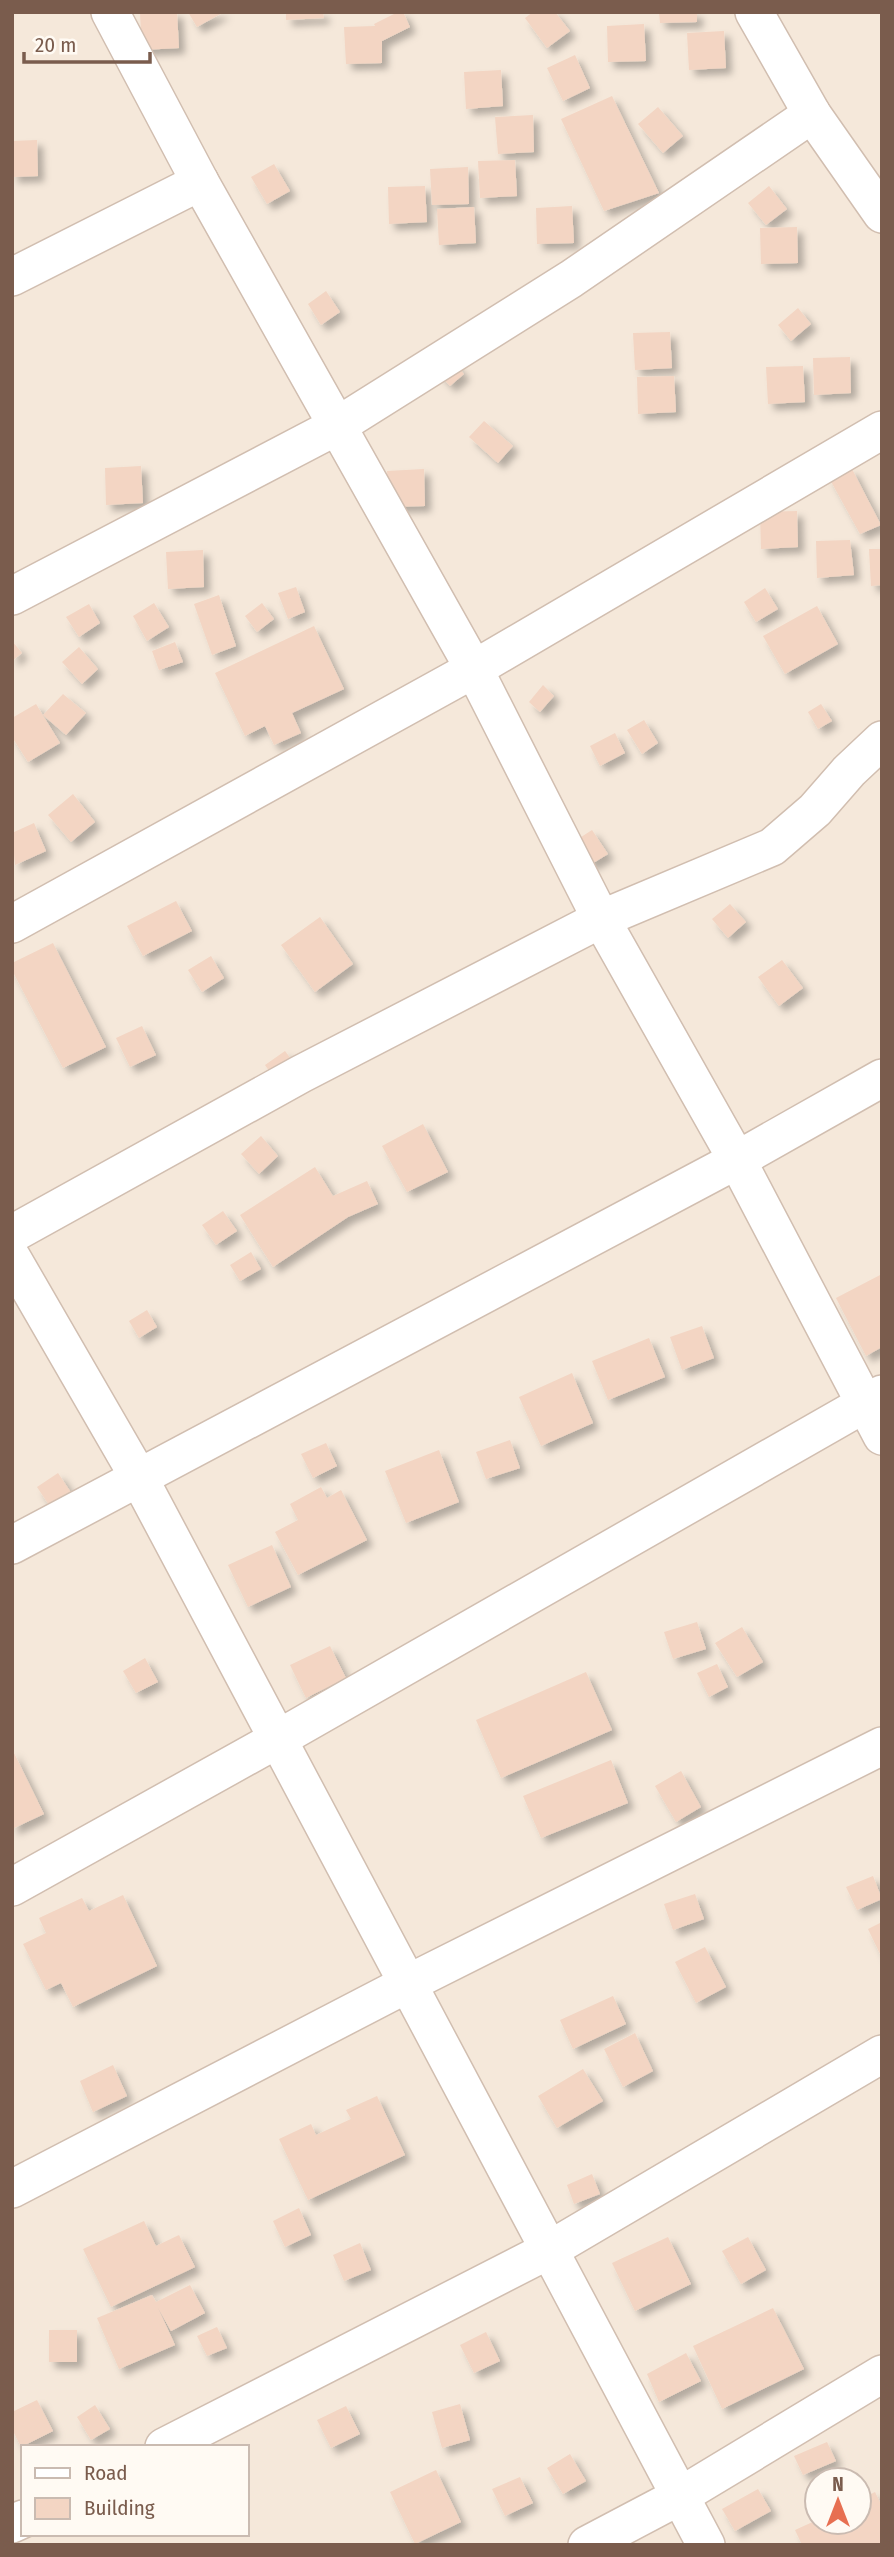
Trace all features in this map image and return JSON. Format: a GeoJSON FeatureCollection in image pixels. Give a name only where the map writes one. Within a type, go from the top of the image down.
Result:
{"type":"FeatureCollection","features":[{"type":"Feature","properties":{"kind":"street"},"geometry":{"type":"LineString","coordinates":[[110,12],[200,182],[474,669],[601,919],[874,1399],[882,1436]]}},
{"type":"Feature","properties":{"kind":"street"},"geometry":{"type":"LineString","coordinates":[[754,12],[811,114],[882,214]]}},
{"type":"Feature","properties":{"kind":"street"},"geometry":{"type":"LineString","coordinates":[[12,596],[337,426],[571,279],[811,114]]}},
{"type":"Feature","properties":{"kind":"street"},"geometry":{"type":"LineString","coordinates":[[12,277],[200,182]]}},
{"type":"Feature","properties":{"kind":"street"},"geometry":{"type":"LineString","coordinates":[[12,924],[474,669],[882,430]]}},
{"type":"Feature","properties":{"kind":"street"},"geometry":{"type":"LineString","coordinates":[[12,1234],[301,1074],[601,919],[772,847],[815,810],[849,771],[882,740]]}},
{"type":"Feature","properties":{"kind":"street"},"geometry":{"type":"LineString","coordinates":[[12,1545],[737,1160],[882,1078]]}},
{"type":"Feature","properties":{"kind":"street"},"geometry":{"type":"LineString","coordinates":[[12,1258],[138,1476],[706,2545]]}},
{"type":"Feature","properties":{"kind":"street"},"geometry":{"type":"LineString","coordinates":[[12,1886],[276,1740],[874,1399]]}},
{"type":"Feature","properties":{"kind":"street"},"geometry":{"type":"LineString","coordinates":[[12,2189],[407,1984],[882,1746]]}},
{"type":"Feature","properties":{"kind":"street"},"geometry":{"type":"LineString","coordinates":[[168,2445],[549,2250],[882,2054]]}},
{"type":"Feature","properties":{"kind":"street"},"geometry":{"type":"LineString","coordinates":[[587,2545],[680,2496],[882,2374]]}},
{"type":"Feature","properties":{"kind":"shaded area"},"geometry":{"type":"Polygon","coordinates":[[[12,12],[882,12],[882,2545],[12,2545],[12,12]]]}},
{"type":"Feature","properties":{"kind":"building"},"geometry":{"type":"Polygon","coordinates":[[[177,12],[179,48],[142,50],[140,13],[177,12]]]}},
{"type":"Feature","properties":{"kind":"building"},"geometry":{"type":"Polygon","coordinates":[[[188,12],[224,12],[197,27],[188,12]]]}},
{"type":"Feature","properties":{"kind":"building"},"geometry":{"type":"Polygon","coordinates":[[[286,12],[323,12],[324,18],[286,20],[286,12]]]}},
{"type":"Feature","properties":{"kind":"building"},"geometry":{"type":"Polygon","coordinates":[[[403,12],[410,27],[382,41],[382,63],[346,64],[344,27],[375,26],[374,24],[403,12]]]}},
{"type":"Feature","properties":{"kind":"building"},"geometry":{"type":"Polygon","coordinates":[[[533,12],[555,12],[570,31],[547,48],[525,18],[533,12]]]}},
{"type":"Feature","properties":{"kind":"building"},"geometry":{"type":"Polygon","coordinates":[[[659,12],[697,12],[697,22],[660,23],[659,12]]]}},
{"type":"Feature","properties":{"kind":"building"},"geometry":{"type":"Polygon","coordinates":[[[644,24],[646,61],[608,62],[607,26],[644,24]]]}},
{"type":"Feature","properties":{"kind":"building"},"geometry":{"type":"Polygon","coordinates":[[[724,31],[726,68],[689,70],[687,33],[724,31]]]}},
{"type":"Feature","properties":{"kind":"building"},"geometry":{"type":"Polygon","coordinates":[[[575,55],[590,88],[563,101],[547,68],[575,55]]]}},
{"type":"Feature","properties":{"kind":"building"},"geometry":{"type":"Polygon","coordinates":[[[501,70],[503,106],[466,109],[464,72],[501,70]]]}},
{"type":"Feature","properties":{"kind":"building"},"geometry":{"type":"Polygon","coordinates":[[[612,96],[659,193],[604,211],[561,119],[612,96]]]}},
{"type":"Feature","properties":{"kind":"building"},"geometry":{"type":"Polygon","coordinates":[[[658,107],[683,136],[663,153],[638,124],[658,107]]]}},
{"type":"Feature","properties":{"kind":"building"},"geometry":{"type":"Polygon","coordinates":[[[533,115],[534,152],[498,154],[495,117],[533,115]]]}},
{"type":"Feature","properties":{"kind":"building"},"geometry":{"type":"Polygon","coordinates":[[[37,140],[38,176],[12,177],[12,141],[37,140]]]}},
{"type":"Feature","properties":{"kind":"building"},"geometry":{"type":"Polygon","coordinates":[[[515,160],[517,196],[480,198],[478,161],[515,160]]]}},
{"type":"Feature","properties":{"kind":"building"},"geometry":{"type":"Polygon","coordinates":[[[274,164],[290,191],[267,204],[251,177],[274,164]]]}},
{"type":"Feature","properties":{"kind":"building"},"geometry":{"type":"Polygon","coordinates":[[[468,167],[469,204],[432,205],[430,169],[468,167]]]}},
{"type":"Feature","properties":{"kind":"building"},"geometry":{"type":"Polygon","coordinates":[[[425,186],[427,222],[389,224],[388,187],[425,186]]]}},
{"type":"Feature","properties":{"kind":"building"},"geometry":{"type":"Polygon","coordinates":[[[769,186],[787,209],[766,225],[748,203],[769,186]]]}},
{"type":"Feature","properties":{"kind":"building"},"geometry":{"type":"Polygon","coordinates":[[[572,206],[574,243],[537,244],[536,208],[572,206]]]}},
{"type":"Feature","properties":{"kind":"building"},"geometry":{"type":"Polygon","coordinates":[[[474,207],[476,243],[439,245],[437,209],[474,207]]]}},
{"type":"Feature","properties":{"kind":"building"},"geometry":{"type":"Polygon","coordinates":[[[797,227],[798,263],[761,264],[760,228],[797,227]]]}},
{"type":"Feature","properties":{"kind":"building"},"geometry":{"type":"Polygon","coordinates":[[[326,291],[340,312],[321,325],[308,304],[326,291]]]}},
{"type":"Feature","properties":{"kind":"building"},"geometry":{"type":"Polygon","coordinates":[[[798,308],[811,324],[791,341],[778,325],[798,308]]]}},
{"type":"Feature","properties":{"kind":"building"},"geometry":{"type":"Polygon","coordinates":[[[670,332],[672,368],[635,370],[633,333],[670,332]]]}},
{"type":"Feature","properties":{"kind":"building"},"geometry":{"type":"Polygon","coordinates":[[[850,357],[851,393],[814,395],[813,358],[850,357]]]}},
{"type":"Feature","properties":{"kind":"building"},"geometry":{"type":"Polygon","coordinates":[[[450,358],[464,374],[450,386],[436,371],[450,358]]]}},
{"type":"Feature","properties":{"kind":"building"},"geometry":{"type":"Polygon","coordinates":[[[803,366],[805,402],[768,404],[766,367],[803,366]]]}},
{"type":"Feature","properties":{"kind":"building"},"geometry":{"type":"Polygon","coordinates":[[[674,376],[676,412],[638,414],[637,377],[674,376]]]}},
{"type":"Feature","properties":{"kind":"building"},"geometry":{"type":"Polygon","coordinates":[[[484,421],[513,446],[498,463],[469,437],[484,421]]]}},
{"type":"Feature","properties":{"kind":"building"},"geometry":{"type":"Polygon","coordinates":[[[141,466],[143,503],[106,505],[105,468],[141,466]]]}},
{"type":"Feature","properties":{"kind":"building"},"geometry":{"type":"Polygon","coordinates":[[[424,469],[425,506],[389,507],[387,471],[424,469]]]}},
{"type":"Feature","properties":{"kind":"building"},"geometry":{"type":"Polygon","coordinates":[[[852,469],[881,525],[860,534],[828,476],[852,469]]]}},
{"type":"Feature","properties":{"kind":"building"},"geometry":{"type":"Polygon","coordinates":[[[797,511],[798,547],[761,549],[760,512],[797,511]]]}},
{"type":"Feature","properties":{"kind":"building"},"geometry":{"type":"Polygon","coordinates":[[[850,540],[854,575],[817,578],[816,541],[850,540]]]}},
{"type":"Feature","properties":{"kind":"building"},"geometry":{"type":"Polygon","coordinates":[[[869,549],[882,549],[882,585],[871,586],[869,549]]]}},
{"type":"Feature","properties":{"kind":"building"},"geometry":{"type":"Polygon","coordinates":[[[203,550],[204,587],[168,589],[166,552],[203,550]]]}},
{"type":"Feature","properties":{"kind":"building"},"geometry":{"type":"Polygon","coordinates":[[[296,587],[305,612],[288,619],[278,593],[296,587]]]}},
{"type":"Feature","properties":{"kind":"building"},"geometry":{"type":"Polygon","coordinates":[[[765,588],[778,609],[756,622],[744,602],[765,588]]]}},
{"type":"Feature","properties":{"kind":"building"},"geometry":{"type":"Polygon","coordinates":[[[219,595],[236,646],[212,655],[194,604],[219,595]]]}},
{"type":"Feature","properties":{"kind":"building"},"geometry":{"type":"Polygon","coordinates":[[[154,603],[169,627],[147,641],[133,616],[154,603]]]}},
{"type":"Feature","properties":{"kind":"building"},"geometry":{"type":"Polygon","coordinates":[[[262,603],[274,619],[257,632],[245,616],[262,603]]]}},
{"type":"Feature","properties":{"kind":"building"},"geometry":{"type":"Polygon","coordinates":[[[89,604],[100,623],[79,637],[66,617],[89,604]]]}},
{"type":"Feature","properties":{"kind":"building"},"geometry":{"type":"Polygon","coordinates":[[[817,606],[838,644],[785,674],[763,636],[817,606]]]}},
{"type":"Feature","properties":{"kind":"building"},"geometry":{"type":"Polygon","coordinates":[[[314,626],[344,689],[292,713],[301,733],[274,745],[265,726],[245,736],[215,673],[314,626]]]}},
{"type":"Feature","properties":{"kind":"building"},"geometry":{"type":"Polygon","coordinates":[[[12,641],[22,653],[12,661],[12,641]]]}},
{"type":"Feature","properties":{"kind":"building"},"geometry":{"type":"Polygon","coordinates":[[[175,642],[183,662],[159,670],[152,651],[175,642]]]}},
{"type":"Feature","properties":{"kind":"building"},"geometry":{"type":"Polygon","coordinates":[[[79,647],[98,669],[82,684],[62,662],[79,647]]]}},
{"type":"Feature","properties":{"kind":"building"},"geometry":{"type":"Polygon","coordinates":[[[543,685],[554,696],[540,712],[529,702],[543,685]]]}},
{"type":"Feature","properties":{"kind":"building"},"geometry":{"type":"Polygon","coordinates":[[[63,694],[86,713],[66,735],[43,715],[63,694]]]}},
{"type":"Feature","properties":{"kind":"building"},"geometry":{"type":"Polygon","coordinates":[[[36,704],[60,743],[28,762],[12,737],[12,718],[36,704]]]}},
{"type":"Feature","properties":{"kind":"building"},"geometry":{"type":"Polygon","coordinates":[[[821,704],[832,721],[818,729],[808,712],[821,704]]]}},
{"type":"Feature","properties":{"kind":"building"},"geometry":{"type":"Polygon","coordinates":[[[644,720],[658,743],[642,754],[627,730],[644,720]]]}},
{"type":"Feature","properties":{"kind":"building"},"geometry":{"type":"Polygon","coordinates":[[[615,733],[625,753],[600,766],[590,746],[615,733]]]}},
{"type":"Feature","properties":{"kind":"building"},"geometry":{"type":"Polygon","coordinates":[[[73,794],[95,822],[71,842],[48,815],[73,794]]]}},
{"type":"Feature","properties":{"kind":"building"},"geometry":{"type":"Polygon","coordinates":[[[34,823],[46,851],[15,865],[12,833],[34,823]]]}},
{"type":"Feature","properties":{"kind":"building"},"geometry":{"type":"Polygon","coordinates":[[[592,830],[608,854],[590,865],[575,841],[592,830]]]}},
{"type":"Feature","properties":{"kind":"building"},"geometry":{"type":"Polygon","coordinates":[[[176,901],[192,931],[143,956],[127,926],[176,901]]]}},
{"type":"Feature","properties":{"kind":"building"},"geometry":{"type":"Polygon","coordinates":[[[730,904],[746,922],[728,938],[712,919],[730,904]]]}},
{"type":"Feature","properties":{"kind":"building"},"geometry":{"type":"Polygon","coordinates":[[[320,917],[353,964],[315,992],[281,945],[320,917]]]}},
{"type":"Feature","properties":{"kind":"building"},"geometry":{"type":"Polygon","coordinates":[[[53,943],[106,1047],[63,1068],[12,970],[12,963],[53,943]]]}},
{"type":"Feature","properties":{"kind":"building"},"geometry":{"type":"Polygon","coordinates":[[[211,956],[224,978],[202,992],[188,970],[211,956]]]}},
{"type":"Feature","properties":{"kind":"building"},"geometry":{"type":"Polygon","coordinates":[[[782,960],[803,988],[779,1006],[758,977],[782,960]]]}},
{"type":"Feature","properties":{"kind":"building"},"geometry":{"type":"Polygon","coordinates":[[[142,1026],[156,1055],[130,1067],[116,1038],[142,1026]]]}},
{"type":"Feature","properties":{"kind":"building"},"geometry":{"type":"Polygon","coordinates":[[[285,1051],[297,1067],[276,1081],[265,1065],[285,1051]]]}},
{"type":"Feature","properties":{"kind":"building"},"geometry":{"type":"Polygon","coordinates":[[[423,1124],[448,1172],[407,1192],[382,1146],[423,1124]]]}},
{"type":"Feature","properties":{"kind":"building"},"geometry":{"type":"Polygon","coordinates":[[[261,1136],[278,1156],[259,1174],[241,1154],[261,1136]]]}},
{"type":"Feature","properties":{"kind":"building"},"geometry":{"type":"Polygon","coordinates":[[[315,1167],[333,1196],[367,1181],[378,1204],[348,1217],[273,1267],[240,1215],[315,1167]]]}},
{"type":"Feature","properties":{"kind":"building"},"geometry":{"type":"Polygon","coordinates":[[[223,1211],[237,1231],[216,1245],[202,1225],[223,1211]]]}},
{"type":"Feature","properties":{"kind":"building"},"geometry":{"type":"Polygon","coordinates":[[[251,1252],[261,1269],[240,1281],[230,1265],[251,1252]]]}},
{"type":"Feature","properties":{"kind":"building"},"geometry":{"type":"Polygon","coordinates":[[[882,1274],[882,1347],[866,1356],[836,1298],[882,1274]]]}},
{"type":"Feature","properties":{"kind":"building"},"geometry":{"type":"Polygon","coordinates":[[[147,1310],[157,1327],[139,1338],[129,1321],[147,1310]]]}},
{"type":"Feature","properties":{"kind":"building"},"geometry":{"type":"Polygon","coordinates":[[[702,1326],[714,1358],[682,1370],[670,1337],[702,1326]]]}},
{"type":"Feature","properties":{"kind":"building"},"geometry":{"type":"Polygon","coordinates":[[[649,1338],[665,1377],[608,1400],[592,1361],[649,1338]]]}},
{"type":"Feature","properties":{"kind":"building"},"geometry":{"type":"Polygon","coordinates":[[[572,1373],[593,1423],[541,1446],[519,1397],[572,1373]]]}},
{"type":"Feature","properties":{"kind":"building"},"geometry":{"type":"Polygon","coordinates":[[[510,1440],[520,1468],[486,1479],[476,1452],[510,1440]]]}},
{"type":"Feature","properties":{"kind":"building"},"geometry":{"type":"Polygon","coordinates":[[[326,1443],[337,1466],[313,1478],[301,1454],[326,1443]]]}},
{"type":"Feature","properties":{"kind":"building"},"geometry":{"type":"Polygon","coordinates":[[[439,1450],[459,1502],[406,1523],[385,1471],[439,1450]]]}},
{"type":"Feature","properties":{"kind":"building"},"geometry":{"type":"Polygon","coordinates":[[[58,1473],[76,1500],[55,1514],[37,1487],[58,1473]]]}},
{"type":"Feature","properties":{"kind":"building"},"geometry":{"type":"Polygon","coordinates":[[[321,1487],[327,1498],[341,1490],[367,1540],[298,1575],[275,1532],[298,1520],[290,1504],[321,1487]]]}},
{"type":"Feature","properties":{"kind":"building"},"geometry":{"type":"Polygon","coordinates":[[[272,1545],[291,1587],[248,1607],[228,1565],[272,1545]]]}},
{"type":"Feature","properties":{"kind":"building"},"geometry":{"type":"Polygon","coordinates":[[[697,1622],[706,1649],[673,1659],[664,1632],[697,1622]]]}},
{"type":"Feature","properties":{"kind":"building"},"geometry":{"type":"Polygon","coordinates":[[[742,1627],[763,1662],[737,1677],[715,1643],[742,1627]]]}},
{"type":"Feature","properties":{"kind":"building"},"geometry":{"type":"Polygon","coordinates":[[[330,1646],[346,1678],[306,1698],[290,1665],[330,1646]]]}},
{"type":"Feature","properties":{"kind":"building"},"geometry":{"type":"Polygon","coordinates":[[[145,1658],[158,1682],[136,1693],[123,1671],[145,1658]]]}},
{"type":"Feature","properties":{"kind":"building"},"geometry":{"type":"Polygon","coordinates":[[[717,1664],[728,1687],[709,1697],[697,1673],[717,1664]]]}},
{"type":"Feature","properties":{"kind":"building"},"geometry":{"type":"Polygon","coordinates":[[[586,1672],[612,1730],[501,1778],[476,1720],[586,1672]]]}},
{"type":"Feature","properties":{"kind":"building"},"geometry":{"type":"Polygon","coordinates":[[[12,1749],[44,1814],[12,1829],[12,1749]]]}},
{"type":"Feature","properties":{"kind":"building"},"geometry":{"type":"Polygon","coordinates":[[[611,1760],[628,1803],[541,1838],[523,1796],[611,1760]]]}},
{"type":"Feature","properties":{"kind":"building"},"geometry":{"type":"Polygon","coordinates":[[[681,1771],[701,1807],[676,1822],[655,1786],[681,1771]]]}},
{"type":"Feature","properties":{"kind":"building"},"geometry":{"type":"Polygon","coordinates":[[[873,1876],[882,1899],[857,1910],[846,1887],[873,1876]]]}},
{"type":"Feature","properties":{"kind":"building"},"geometry":{"type":"Polygon","coordinates":[[[695,1894],[704,1919],[673,1930],[664,1904],[695,1894]]]}},
{"type":"Feature","properties":{"kind":"building"},"geometry":{"type":"Polygon","coordinates":[[[123,1895],[157,1966],[73,2007],[61,1983],[46,1990],[23,1944],[46,1933],[39,1918],[82,1898],[89,1911],[123,1895]]]}},
{"type":"Feature","properties":{"kind":"building"},"geometry":{"type":"Polygon","coordinates":[[[882,1922],[882,1958],[868,1929],[882,1922]]]}},
{"type":"Feature","properties":{"kind":"building"},"geometry":{"type":"Polygon","coordinates":[[[705,1947],[726,1987],[696,2003],[675,1962],[705,1947]]]}},
{"type":"Feature","properties":{"kind":"building"},"geometry":{"type":"Polygon","coordinates":[[[613,1996],[626,2024],[573,2049],[560,2020],[613,1996]]]}},
{"type":"Feature","properties":{"kind":"building"},"geometry":{"type":"Polygon","coordinates":[[[635,2033],[653,2071],[623,2087],[604,2049],[635,2033]]]}},
{"type":"Feature","properties":{"kind":"building"},"geometry":{"type":"Polygon","coordinates":[[[113,2065],[127,2096],[93,2112],[80,2081],[113,2065]]]}},
{"type":"Feature","properties":{"kind":"building"},"geometry":{"type":"Polygon","coordinates":[[[583,2069],[603,2101],[557,2128],[538,2096],[583,2069]]]}},
{"type":"Feature","properties":{"kind":"building"},"geometry":{"type":"Polygon","coordinates":[[[377,2096],[405,2155],[308,2200],[279,2139],[311,2124],[316,2135],[351,2119],[346,2110],[377,2096]]]}},
{"type":"Feature","properties":{"kind":"building"},"geometry":{"type":"Polygon","coordinates":[[[592,2174],[600,2194],[574,2204],[567,2185],[592,2174]]]}},
{"type":"Feature","properties":{"kind":"building"},"geometry":{"type":"Polygon","coordinates":[[[299,2208],[311,2235],[285,2247],[273,2221],[299,2208]]]}},
{"type":"Feature","properties":{"kind":"building"},"geometry":{"type":"Polygon","coordinates":[[[144,2221],[156,2246],[179,2235],[195,2267],[111,2307],[83,2249],[144,2221]]]}},
{"type":"Feature","properties":{"kind":"building"},"geometry":{"type":"Polygon","coordinates":[[[668,2237],[691,2284],[635,2311],[612,2263],[668,2237]]]}},
{"type":"Feature","properties":{"kind":"building"},"geometry":{"type":"Polygon","coordinates":[[[748,2237],[766,2270],[741,2284],[722,2251],[748,2237]]]}},
{"type":"Feature","properties":{"kind":"building"},"geometry":{"type":"Polygon","coordinates":[[[360,2243],[371,2270],[344,2281],[333,2255],[360,2243]]]}},
{"type":"Feature","properties":{"kind":"building"},"geometry":{"type":"Polygon","coordinates":[[[190,2285],[205,2313],[171,2331],[158,2308],[175,2345],[119,2369],[97,2318],[152,2295],[156,2302],[190,2285]]]}},
{"type":"Feature","properties":{"kind":"building"},"geometry":{"type":"Polygon","coordinates":[[[773,2308],[804,2369],[722,2409],[693,2346],[773,2308]]]}},
{"type":"Feature","properties":{"kind":"building"},"geometry":{"type":"Polygon","coordinates":[[[217,2327],[227,2348],[207,2356],[197,2336],[217,2327]]]}},
{"type":"Feature","properties":{"kind":"building"},"geometry":{"type":"Polygon","coordinates":[[[49,2330],[77,2330],[77,2362],[49,2362],[49,2330]]]}},
{"type":"Feature","properties":{"kind":"building"},"geometry":{"type":"Polygon","coordinates":[[[486,2332],[500,2361],[474,2373],[460,2345],[486,2332]]]}},
{"type":"Feature","properties":{"kind":"building"},"geometry":{"type":"Polygon","coordinates":[[[686,2353],[701,2381],[659,2402],[647,2374],[686,2353]]]}},
{"type":"Feature","properties":{"kind":"building"},"geometry":{"type":"Polygon","coordinates":[[[37,2400],[53,2431],[21,2447],[12,2429],[12,2412],[37,2400]]]}},
{"type":"Feature","properties":{"kind":"building"},"geometry":{"type":"Polygon","coordinates":[[[460,2404],[470,2440],[442,2448],[432,2412],[460,2404]]]}},
{"type":"Feature","properties":{"kind":"building"},"geometry":{"type":"Polygon","coordinates":[[[95,2405],[110,2429],[91,2440],[77,2417],[95,2405]]]}},
{"type":"Feature","properties":{"kind":"building"},"geometry":{"type":"Polygon","coordinates":[[[346,2406],[360,2434],[331,2448],[317,2420],[346,2406]]]}},
{"type":"Feature","properties":{"kind":"building"},"geometry":{"type":"Polygon","coordinates":[[[827,2442],[836,2461],[824,2466],[803,2466],[803,2475],[794,2456],[827,2442]]]}},
{"type":"Feature","properties":{"kind":"building"},"geometry":{"type":"Polygon","coordinates":[[[570,2454],[586,2481],[563,2494],[547,2468],[570,2454]]]}},
{"type":"Feature","properties":{"kind":"building"},"geometry":{"type":"Polygon","coordinates":[[[436,2470],[461,2522],[415,2544],[390,2492],[436,2470]]]}},
{"type":"Feature","properties":{"kind":"building"},"geometry":{"type":"Polygon","coordinates":[[[520,2477],[533,2503],[505,2516],[492,2489],[520,2477]]]}},
{"type":"Feature","properties":{"kind":"building"},"geometry":{"type":"Polygon","coordinates":[[[758,2489],[771,2511],[735,2531],[722,2509],[758,2489]]]}},
{"type":"Feature","properties":{"kind":"building"},"geometry":{"type":"Polygon","coordinates":[[[875,2492],[882,2506],[882,2545],[802,2545],[795,2530],[803,2526],[803,2536],[873,2536],[875,2492]]]}}]}
